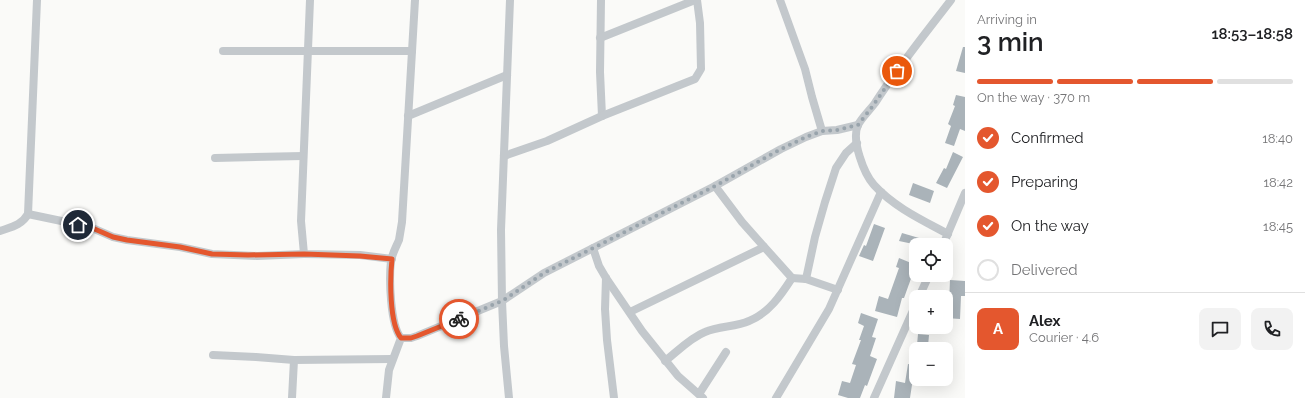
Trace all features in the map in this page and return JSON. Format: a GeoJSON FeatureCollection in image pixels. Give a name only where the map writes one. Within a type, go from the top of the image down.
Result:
{"type":"FeatureCollection","features":[{"type":"Feature","properties":{"kind":"street"},"geometry":{"type":"LineString","coordinates":[[0,231],[14,227],[28,214],[37,0]]}},
{"type":"Feature","properties":{"kind":"street"},"geometry":{"type":"LineString","coordinates":[[304,254],[301,221],[310,0]]}},
{"type":"Feature","properties":{"kind":"street"},"geometry":{"type":"LineString","coordinates":[[401,338],[396,329],[394,318],[390,274],[392,259],[402,222],[415,0]]}},
{"type":"Feature","properties":{"kind":"street"},"geometry":{"type":"LineString","coordinates":[[509,398],[504,346],[501,230],[510,0]]}},
{"type":"Feature","properties":{"kind":"street"},"geometry":{"type":"LineString","coordinates":[[601,0],[600,38],[602,116]]}},
{"type":"Feature","properties":{"kind":"street"},"geometry":{"type":"LineString","coordinates":[[504,156],[547,141],[602,116],[688,82],[697,77],[701,69],[700,23],[696,0],[600,38]]}},
{"type":"Feature","properties":{"kind":"street"},"geometry":{"type":"LineString","coordinates":[[780,0],[805,68],[822,131]]}},
{"type":"Feature","properties":{"kind":"street"},"geometry":{"type":"LineString","coordinates":[[948,234],[898,206],[873,184],[863,164],[857,143],[858,125],[951,0]]}},
{"type":"Feature","properties":{"kind":"street"},"geometry":{"type":"LineString","coordinates":[[224,51],[412,51]]}},
{"type":"Feature","properties":{"kind":"street"},"geometry":{"type":"LineString","coordinates":[[408,116],[507,75]]}},
{"type":"Feature","properties":{"kind":"street"},"geometry":{"type":"LineString","coordinates":[[401,338],[411,338],[417,336],[502,301],[544,273],[715,186],[781,149],[806,137],[822,131],[837,130],[858,125]]}},
{"type":"Feature","properties":{"kind":"street"},"geometry":{"type":"LineString","coordinates":[[806,279],[817,230],[836,168],[846,153],[857,143]]}},
{"type":"Feature","properties":{"kind":"street"},"geometry":{"type":"LineString","coordinates":[[215,158],[303,156]]}},
{"type":"Feature","properties":{"kind":"street"},"geometry":{"type":"LineString","coordinates":[[715,186],[728,205],[792,278],[806,279],[838,290]]}},
{"type":"Feature","properties":{"kind":"street"},"geometry":{"type":"LineString","coordinates":[[776,398],[823,320],[838,290],[881,192]]}},
{"type":"Feature","properties":{"kind":"street"},"geometry":{"type":"LineString","coordinates":[[946,238],[965,193]]}},
{"type":"Feature","properties":{"kind":"street"},"geometry":{"type":"LineString","coordinates":[[28,214],[90,227],[120,239],[180,247],[212,254],[257,256],[304,254],[392,259]]}},
{"type":"Feature","properties":{"kind":"street"},"geometry":{"type":"LineString","coordinates":[[630,312],[764,247]]}},
{"type":"Feature","properties":{"kind":"street"},"geometry":{"type":"LineString","coordinates":[[593,248],[599,266],[606,278],[665,361],[678,376],[701,396],[726,352]]}},
{"type":"Feature","properties":{"kind":"street"},"geometry":{"type":"LineString","coordinates":[[606,278],[605,309],[607,340],[614,398]]}},
{"type":"Feature","properties":{"kind":"street"},"geometry":{"type":"LineString","coordinates":[[665,361],[698,335],[706,331],[750,321],[767,310],[778,298],[792,278]]}},
{"type":"Feature","properties":{"kind":"street"},"geometry":{"type":"LineString","coordinates":[[874,398],[909,320]]}},
{"type":"Feature","properties":{"kind":"street"},"geometry":{"type":"LineString","coordinates":[[386,398],[389,370],[401,338]]}},
{"type":"Feature","properties":{"kind":"street"},"geometry":{"type":"LineString","coordinates":[[213,355],[294,360],[392,359]]}},
{"type":"Feature","properties":{"kind":"street"},"geometry":{"type":"LineString","coordinates":[[292,398],[294,360]]}},
{"type":"Feature","properties":{"kind":"building"},"geometry":{"type":"Polygon","coordinates":[[[963,47],[965,47],[965,73],[956,71],[963,47]]]}},
{"type":"Feature","properties":{"kind":"building"},"geometry":{"type":"Polygon","coordinates":[[[956,95],[965,97],[965,131],[960,129],[954,146],[945,143],[951,126],[948,124],[955,106],[953,105],[956,95]]]}},
{"type":"Feature","properties":{"kind":"building"},"geometry":{"type":"Polygon","coordinates":[[[953,152],[963,157],[947,188],[936,183],[944,168],[946,169],[953,152]]]}},
{"type":"Feature","properties":{"kind":"building"},"geometry":{"type":"Polygon","coordinates":[[[913,183],[934,191],[930,203],[909,195],[913,183]]]}},
{"type":"Feature","properties":{"kind":"building"},"geometry":{"type":"Polygon","coordinates":[[[874,224],[885,228],[873,261],[859,256],[864,245],[866,246],[874,224]]]}},
{"type":"Feature","properties":{"kind":"building"},"geometry":{"type":"Polygon","coordinates":[[[902,233],[919,238],[909,238],[909,243],[899,241],[902,233]]]}},
{"type":"Feature","properties":{"kind":"building"},"geometry":{"type":"Polygon","coordinates":[[[899,258],[909,262],[910,282],[904,298],[902,298],[897,317],[875,311],[879,296],[888,299],[899,268],[896,267],[899,258]]]}},
{"type":"Feature","properties":{"kind":"building"},"geometry":{"type":"Polygon","coordinates":[[[953,280],[965,281],[965,296],[961,296],[960,319],[953,318],[953,290],[950,290],[950,282],[953,282],[953,280]]]}},
{"type":"Feature","properties":{"kind":"building"},"geometry":{"type":"Polygon","coordinates":[[[861,313],[878,319],[872,337],[876,338],[870,356],[877,359],[867,386],[865,385],[860,398],[848,398],[838,395],[842,381],[850,383],[856,365],[852,364],[861,340],[859,340],[864,326],[858,323],[861,313]]]}},
{"type":"Feature","properties":{"kind":"building"},"geometry":{"type":"Polygon","coordinates":[[[918,334],[929,335],[928,342],[917,342],[918,334]]]}},
{"type":"Feature","properties":{"kind":"building"},"geometry":{"type":"Polygon","coordinates":[[[909,364],[909,386],[912,386],[910,398],[894,398],[896,381],[905,383],[909,364]]]}},
{"type":"Feature","properties":{"kind":"way so far"},"geometry":{"type":"LineString","coordinates":[[459,319],[502,301],[544,273],[715,186],[781,149],[822,131],[837,130],[858,125],[897,71]]}},
{"type":"Feature","properties":{"kind":"route"},"geometry":{"type":"LineString","coordinates":[[78,225],[100,230],[120,239],[157,243],[212,254],[304,254],[375,256],[392,259],[390,274],[391,296],[396,329],[401,338],[411,338],[459,319]]}}]}
